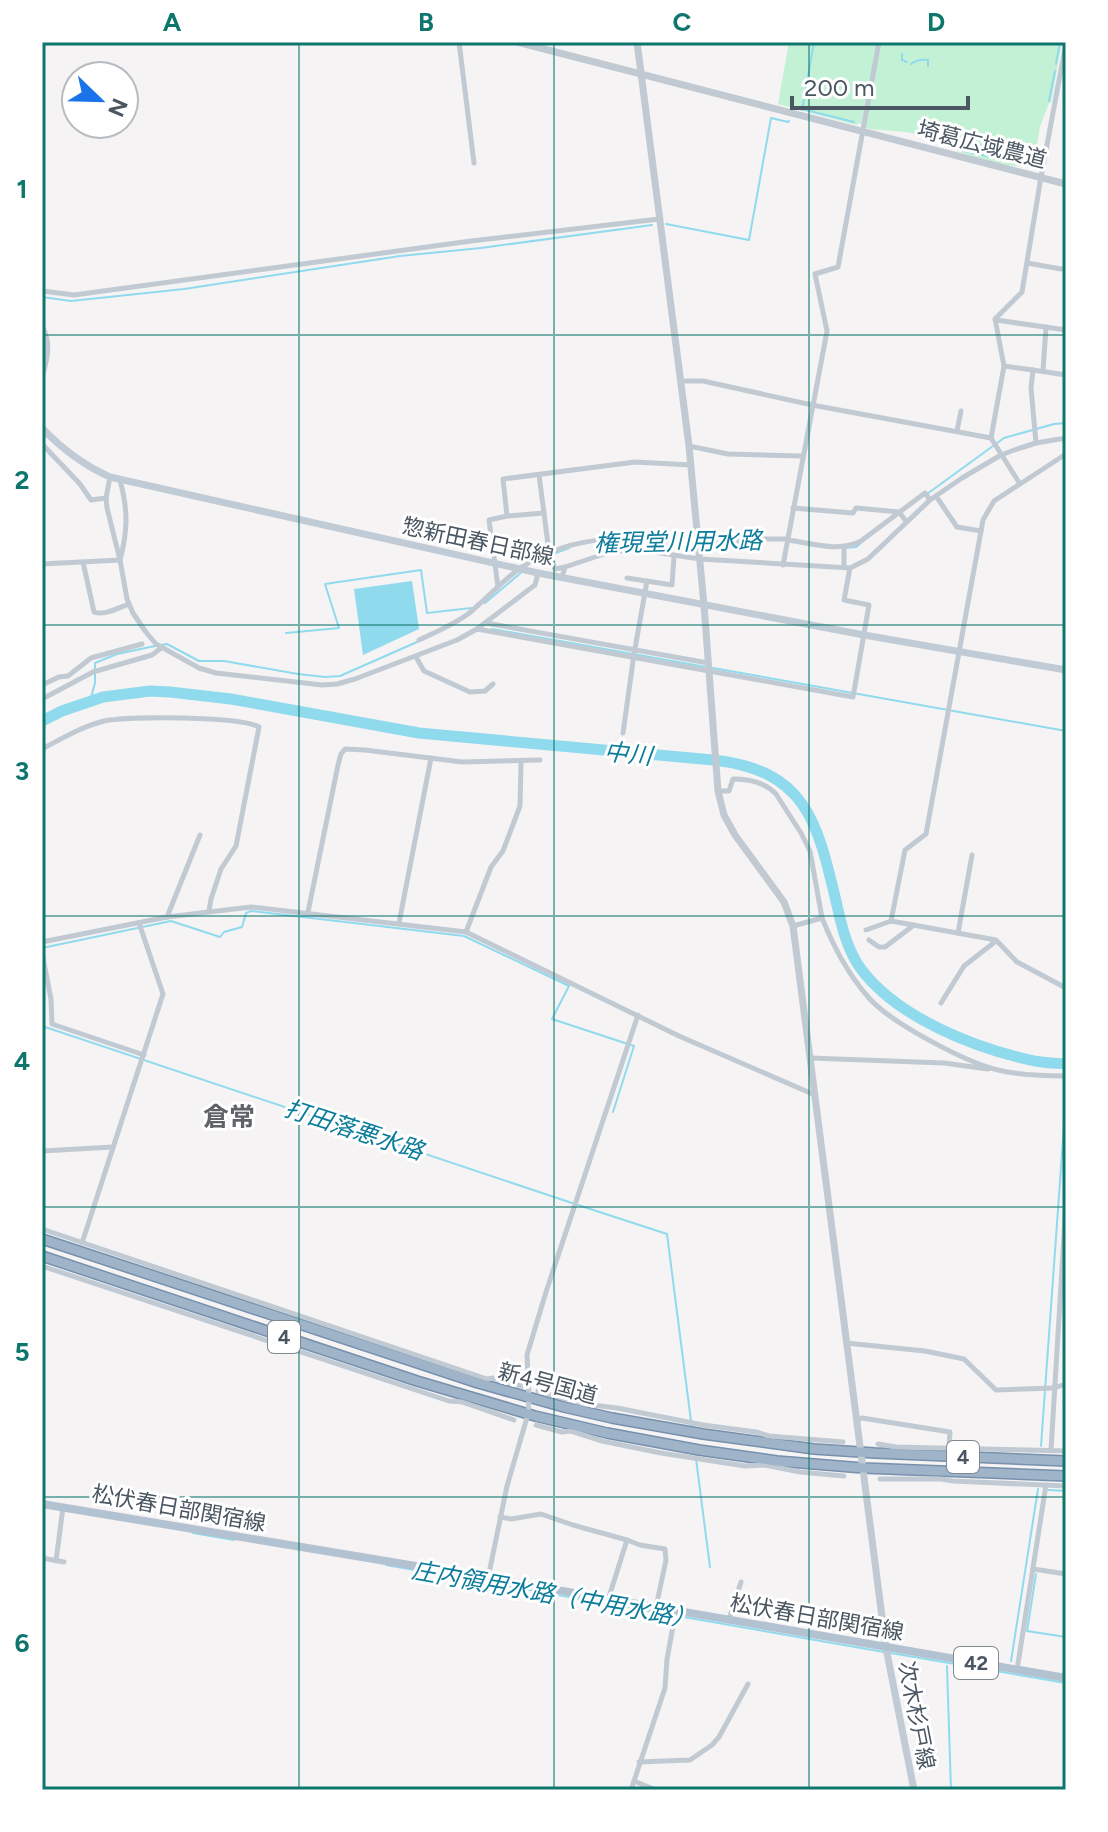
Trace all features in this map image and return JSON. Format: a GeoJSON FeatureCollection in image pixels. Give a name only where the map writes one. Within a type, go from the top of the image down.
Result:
{"type":"FeatureCollection","features":[{"type":"Feature","properties":{"kind":"highway","name":"新4号国道"},"geometry":{"type":"LineString","coordinates":[[42,1239],[479,1380],[665,1428],[861,1452],[906,1450],[1066,1461]]}},
{"type":"Feature","properties":{"kind":"highway","name":"新4号国道"},"geometry":{"type":"LineString","coordinates":[[42,1256],[473,1402],[528,1414],[582,1431],[777,1464],[932,1475],[1066,1476]]}},
{"type":"Feature","properties":{"kind":"main road","name":"惣新田春日部線"},"geometry":{"type":"LineString","coordinates":[[42,428],[78,460],[120,480],[523,570],[1066,670]]}},
{"type":"Feature","properties":{"kind":"main road","name":"松伏春日部関宿線"},"geometry":{"type":"LineString","coordinates":[[42,1504],[1066,1678]]}},
{"type":"Feature","properties":{"kind":"main road","name":"次木杉戸線"},"geometry":{"type":"LineString","coordinates":[[886,1648],[914,1790]]}},
{"type":"Feature","properties":{"kind":"street"},"geometry":{"type":"LineString","coordinates":[[459,42],[474,163]]}},
{"type":"Feature","properties":{"kind":"street","name":"埼葛広域農道"},"geometry":{"type":"LineString","coordinates":[[517,42],[1066,184]]}},
{"type":"Feature","properties":{"kind":"street"},"geometry":{"type":"LineString","coordinates":[[556,42],[557,53]]}},
{"type":"Feature","properties":{"kind":"street"},"geometry":{"type":"LineString","coordinates":[[637,42],[689,446],[718,790],[724,815],[735,835],[784,902],[793,926],[886,1648]]}},
{"type":"Feature","properties":{"kind":"street"},"geometry":{"type":"LineString","coordinates":[[783,565],[827,331],[815,274],[838,267],[879,42]]}},
{"type":"Feature","properties":{"kind":"street"},"geometry":{"type":"LineString","coordinates":[[995,319],[1022,292],[1066,43]]}},
{"type":"Feature","properties":{"kind":"street"},"geometry":{"type":"LineString","coordinates":[[42,291],[74,295],[486,239],[659,219]]}},
{"type":"Feature","properties":{"kind":"street"},"geometry":{"type":"LineString","coordinates":[[1027,263],[1061,269]]}},
{"type":"Feature","properties":{"kind":"street"},"geometry":{"type":"LineString","coordinates":[[995,319],[1066,330]]}},
{"type":"Feature","properties":{"kind":"street"},"geometry":{"type":"LineString","coordinates":[[995,319],[1004,366],[991,438],[1020,484]]}},
{"type":"Feature","properties":{"kind":"street"},"geometry":{"type":"LineString","coordinates":[[42,326],[49,345],[42,378]]}},
{"type":"Feature","properties":{"kind":"street"},"geometry":{"type":"LineString","coordinates":[[1043,371],[1046,327]]}},
{"type":"Feature","properties":{"kind":"street"},"geometry":{"type":"LineString","coordinates":[[1004,366],[1066,375]]}},
{"type":"Feature","properties":{"kind":"street"},"geometry":{"type":"LineString","coordinates":[[1033,370],[1031,388],[1036,443]]}},
{"type":"Feature","properties":{"kind":"street"},"geometry":{"type":"LineString","coordinates":[[680,381],[703,381],[991,438]]}},
{"type":"Feature","properties":{"kind":"street"},"geometry":{"type":"LineString","coordinates":[[957,431],[961,411]]}},
{"type":"Feature","properties":{"kind":"street"},"geometry":{"type":"LineString","coordinates":[[539,475],[550,555],[555,569],[610,552],[647,551],[700,559],[847,568],[868,559],[906,521],[962,478],[1001,455],[1036,443],[1066,438]]}},
{"type":"Feature","properties":{"kind":"street"},"geometry":{"type":"LineString","coordinates":[[42,444],[91,500],[106,498]]}},
{"type":"Feature","properties":{"kind":"street"},"geometry":{"type":"LineString","coordinates":[[689,446],[728,454],[802,456]]}},
{"type":"Feature","properties":{"kind":"street"},"geometry":{"type":"LineString","coordinates":[[891,921],[905,850],[926,834],[983,520],[994,501],[1066,454]]}},
{"type":"Feature","properties":{"kind":"street"},"geometry":{"type":"LineString","coordinates":[[507,516],[503,479],[635,462],[691,465]]}},
{"type":"Feature","properties":{"kind":"street"},"geometry":{"type":"LineString","coordinates":[[110,477],[106,498],[129,604],[145,631],[161,648],[199,668],[216,673],[337,684],[416,657],[477,629],[535,585],[538,573]]}},
{"type":"Feature","properties":{"kind":"street"},"geometry":{"type":"LineString","coordinates":[[120,480],[125,497],[127,530],[120,560]]}},
{"type":"Feature","properties":{"kind":"street"},"geometry":{"type":"LineString","coordinates":[[419,640],[471,612],[534,559],[576,543],[643,538],[698,546],[788,539],[844,547],[857,543],[925,493],[957,527],[981,531]]}},
{"type":"Feature","properties":{"kind":"street"},"geometry":{"type":"LineString","coordinates":[[793,508],[853,513],[856,508],[899,512],[906,521]]}},
{"type":"Feature","properties":{"kind":"street"},"geometry":{"type":"LineString","coordinates":[[498,588],[489,520],[544,513]]}},
{"type":"Feature","properties":{"kind":"street"},"geometry":{"type":"LineString","coordinates":[[485,623],[634,650],[853,697],[869,605],[844,600],[847,568],[844,547]]}},
{"type":"Feature","properties":{"kind":"street"},"geometry":{"type":"LineString","coordinates":[[627,578],[672,585],[674,555]]}},
{"type":"Feature","properties":{"kind":"street"},"geometry":{"type":"LineString","coordinates":[[42,564],[120,560]]}},
{"type":"Feature","properties":{"kind":"street"},"geometry":{"type":"LineString","coordinates":[[83,562],[94,612],[106,612],[129,604]]}},
{"type":"Feature","properties":{"kind":"street"},"geometry":{"type":"LineString","coordinates":[[562,577],[565,567]]}},
{"type":"Feature","properties":{"kind":"street"},"geometry":{"type":"LineString","coordinates":[[623,733],[647,581]]}},
{"type":"Feature","properties":{"kind":"street"},"geometry":{"type":"LineString","coordinates":[[477,629],[633,658],[709,667]]}},
{"type":"Feature","properties":{"kind":"street"},"geometry":{"type":"LineString","coordinates":[[42,685],[68,676],[91,658],[142,644]]}},
{"type":"Feature","properties":{"kind":"street"},"geometry":{"type":"LineString","coordinates":[[42,699],[93,672],[152,655],[161,648]]}},
{"type":"Feature","properties":{"kind":"street"},"geometry":{"type":"LineString","coordinates":[[416,657],[424,671],[470,692],[485,691],[493,684]]}},
{"type":"Feature","properties":{"kind":"street"},"geometry":{"type":"LineString","coordinates":[[42,749],[102,722],[121,719],[216,720],[253,723],[259,727],[236,846],[221,869],[209,911]]}},
{"type":"Feature","properties":{"kind":"street"},"geometry":{"type":"LineString","coordinates":[[308,912],[338,765],[345,749],[462,762],[540,760]]}},
{"type":"Feature","properties":{"kind":"street"},"geometry":{"type":"LineString","coordinates":[[399,923],[431,758]]}},
{"type":"Feature","properties":{"kind":"street"},"geometry":{"type":"LineString","coordinates":[[466,932],[491,867],[503,851],[520,806],[521,764]]}},
{"type":"Feature","properties":{"kind":"street"},"geometry":{"type":"LineString","coordinates":[[718,790],[729,791],[733,779],[739,779],[762,784],[776,794],[810,851],[822,918],[846,969],[876,1006],[925,1037],[997,1070]]}},
{"type":"Feature","properties":{"kind":"street"},"geometry":{"type":"LineString","coordinates":[[167,917],[200,835]]}},
{"type":"Feature","properties":{"kind":"street"},"geometry":{"type":"LineString","coordinates":[[958,933],[972,855]]}},
{"type":"Feature","properties":{"kind":"street"},"geometry":{"type":"LineString","coordinates":[[42,942],[167,917],[251,907],[466,932],[679,1036],[815,1095]]}},
{"type":"Feature","properties":{"kind":"street"},"geometry":{"type":"LineString","coordinates":[[793,926],[822,918]]}},
{"type":"Feature","properties":{"kind":"street"},"geometry":{"type":"LineString","coordinates":[[866,930],[891,921],[996,940],[1017,962],[1066,988]]}},
{"type":"Feature","properties":{"kind":"street"},"geometry":{"type":"LineString","coordinates":[[82,1243],[163,994],[139,923]]}},
{"type":"Feature","properties":{"kind":"street"},"geometry":{"type":"LineString","coordinates":[[869,940],[879,947],[885,947],[914,925]]}},
{"type":"Feature","properties":{"kind":"street"},"geometry":{"type":"LineString","coordinates":[[941,1003],[964,966],[996,940]]}},
{"type":"Feature","properties":{"kind":"street"},"geometry":{"type":"LineString","coordinates":[[42,953],[51,999],[52,1024],[144,1055]]}},
{"type":"Feature","properties":{"kind":"street"},"geometry":{"type":"LineString","coordinates":[[488,1578],[500,1517],[534,1395],[527,1355],[638,1015]]}},
{"type":"Feature","properties":{"kind":"street"},"geometry":{"type":"LineString","coordinates":[[810,1058],[944,1063],[1066,1076]]}},
{"type":"Feature","properties":{"kind":"street"},"geometry":{"type":"LineString","coordinates":[[42,1151],[113,1147]]}},
{"type":"Feature","properties":{"kind":"street"},"geometry":{"type":"LineString","coordinates":[[1051,1450],[1066,1202]]}},
{"type":"Feature","properties":{"kind":"street"},"geometry":{"type":"LineString","coordinates":[[42,1229],[479,1380],[522,1386]]}},
{"type":"Feature","properties":{"kind":"street"},"geometry":{"type":"LineString","coordinates":[[42,1266],[449,1401],[473,1402],[514,1420]]}},
{"type":"Feature","properties":{"kind":"street"},"geometry":{"type":"LineString","coordinates":[[846,1343],[925,1351],[964,1359],[996,1390],[1054,1388],[1066,1384]]}},
{"type":"Feature","properties":{"kind":"street"},"geometry":{"type":"LineString","coordinates":[[857,1420],[862,1418],[950,1432],[949,1447]]}},
{"type":"Feature","properties":{"kind":"street"},"geometry":{"type":"LineString","coordinates":[[536,1425],[562,1432],[582,1431]]}},
{"type":"Feature","properties":{"kind":"street"},"geometry":{"type":"LineString","coordinates":[[777,1441],[843,1442]]}},
{"type":"Feature","properties":{"kind":"street"},"geometry":{"type":"LineString","coordinates":[[878,1444],[906,1450],[949,1447],[1066,1451]]}},
{"type":"Feature","properties":{"kind":"street"},"geometry":{"type":"LineString","coordinates":[[777,1464],[800,1472],[844,1476]]}},
{"type":"Feature","properties":{"kind":"street"},"geometry":{"type":"LineString","coordinates":[[880,1479],[932,1475],[953,1481],[1066,1486]]}},
{"type":"Feature","properties":{"kind":"street"},"geometry":{"type":"LineString","coordinates":[[1017,1670],[1046,1485]]}},
{"type":"Feature","properties":{"kind":"street"},"geometry":{"type":"LineString","coordinates":[[56,1561],[63,1507]]}},
{"type":"Feature","properties":{"kind":"street"},"geometry":{"type":"LineString","coordinates":[[500,1517],[511,1519],[541,1514],[640,1545],[665,1549],[666,1560],[656,1607]]}},
{"type":"Feature","properties":{"kind":"street"},"geometry":{"type":"LineString","coordinates":[[608,1600],[627,1540]]}},
{"type":"Feature","properties":{"kind":"street"},"geometry":{"type":"LineString","coordinates":[[42,1558],[64,1562]]}},
{"type":"Feature","properties":{"kind":"street"},"geometry":{"type":"LineString","coordinates":[[1033,1569],[1066,1574]]}},
{"type":"Feature","properties":{"kind":"street"},"geometry":{"type":"LineString","coordinates":[[729,1620],[741,1582]]}},
{"type":"Feature","properties":{"kind":"street"},"geometry":{"type":"LineString","coordinates":[[631,1790],[665,1688],[676,1610]]}},
{"type":"Feature","properties":{"kind":"street"},"geometry":{"type":"LineString","coordinates":[[639,1762],[690,1760],[712,1745],[748,1684]]}},
{"type":"Feature","properties":{"kind":"street"},"geometry":{"type":"LineString","coordinates":[[634,1781],[656,1790]]}},
{"type":"Feature","properties":{"kind":"green space"},"geometry":{"type":"Polygon","coordinates":[[[789,42],[1062,42],[1051,103],[1040,127],[1035,156],[1039,158],[1038,164],[1020,167],[998,163],[958,152],[954,143],[936,137],[869,129],[859,123],[856,125],[778,104],[789,42]]]}},
{"type":"Feature","properties":{"kind":"water"},"geometry":{"type":"Polygon","coordinates":[[[412,581],[419,629],[363,655],[354,589],[412,581]]]}},
{"type":"Feature","properties":{"kind":"waterway"},"geometry":{"type":"LineString","coordinates":[[802,110],[814,42]]}},
{"type":"Feature","properties":{"kind":"waterway"},"geometry":{"type":"LineString","coordinates":[[1056,64],[1060,42]]}},
{"type":"Feature","properties":{"kind":"waterway"},"geometry":{"type":"LineString","coordinates":[[902,54],[902,60],[907,62]]}},
{"type":"Feature","properties":{"kind":"waterway"},"geometry":{"type":"LineString","coordinates":[[911,64],[928,60],[928,66]]}},
{"type":"Feature","properties":{"kind":"waterway"},"geometry":{"type":"LineString","coordinates":[[1049,101],[1055,71]]}},
{"type":"Feature","properties":{"kind":"waterway"},"geometry":{"type":"LineString","coordinates":[[802,109],[854,122]]}},
{"type":"Feature","properties":{"kind":"waterway"},"geometry":{"type":"LineString","coordinates":[[666,224],[749,240],[771,118],[789,121]]}},
{"type":"Feature","properties":{"kind":"waterway"},"geometry":{"type":"LineString","coordinates":[[960,150],[1029,165],[1036,162],[1036,158]]}},
{"type":"Feature","properties":{"kind":"waterway"},"geometry":{"type":"LineString","coordinates":[[42,297],[71,301],[184,289],[400,256],[652,225]]}},
{"type":"Feature","properties":{"kind":"waterway","name":"権現堂川用水路"},"geometry":{"type":"LineString","coordinates":[[927,494],[1004,438],[1066,423]]}},
{"type":"Feature","properties":{"kind":"waterway","name":"権現堂川用水路"},"geometry":{"type":"LineString","coordinates":[[845,548],[861,543]]}},
{"type":"Feature","properties":{"kind":"waterway","name":"権現堂川用水路"},"geometry":{"type":"LineString","coordinates":[[545,557],[569,548]]}},
{"type":"Feature","properties":{"kind":"waterway"},"geometry":{"type":"LineString","coordinates":[[286,633],[339,628],[325,584],[421,570],[427,613],[471,608]]}},
{"type":"Feature","properties":{"kind":"waterway","name":"権現堂川用水路"},"geometry":{"type":"LineString","coordinates":[[485,603],[523,571]]}},
{"type":"Feature","properties":{"kind":"waterway"},"geometry":{"type":"LineString","coordinates":[[492,629],[706,667]]}},
{"type":"Feature","properties":{"kind":"waterway","name":"権現堂川用水路"},"geometry":{"type":"LineString","coordinates":[[161,645],[167,644],[199,661],[224,661],[325,677],[340,676],[417,642]]}},
{"type":"Feature","properties":{"kind":"waterway","name":"権現堂川用水路"},"geometry":{"type":"LineString","coordinates":[[90,701],[95,683],[95,663],[117,654],[155,646]]}},
{"type":"Feature","properties":{"kind":"waterway"},"geometry":{"type":"LineString","coordinates":[[713,668],[1066,731]]}},
{"type":"Feature","properties":{"kind":"waterway","name":"中川"},"geometry":{"type":"LineString","coordinates":[[42,721],[103,697],[150,691],[170,692],[231,699],[419,733],[713,760],[744,766],[769,775],[788,788],[802,804],[822,847],[848,945],[856,962],[876,986],[915,1015],[961,1038],[1030,1060],[1066,1064]]}},
{"type":"Feature","properties":{"kind":"waterway"},"geometry":{"type":"LineString","coordinates":[[42,948],[171,921],[220,937],[224,932],[242,927],[246,913],[251,911],[464,936],[569,986],[552,1019],[634,1046],[613,1112]]}},
{"type":"Feature","properties":{"kind":"waterway","name":"打田落悪水路"},"geometry":{"type":"LineString","coordinates":[[42,1026],[572,1203]]}},
{"type":"Feature","properties":{"kind":"waterway"},"geometry":{"type":"LineString","coordinates":[[1041,1446],[1066,1098]]}},
{"type":"Feature","properties":{"kind":"waterway"},"geometry":{"type":"LineString","coordinates":[[578,1205],[667,1234],[692,1429]]}},
{"type":"Feature","properties":{"kind":"waterway"},"geometry":{"type":"LineString","coordinates":[[695,1451],[710,1567]]}},
{"type":"Feature","properties":{"kind":"waterway"},"geometry":{"type":"LineString","coordinates":[[1011,1661],[1038,1489]]}},
{"type":"Feature","properties":{"kind":"waterway"},"geometry":{"type":"LineString","coordinates":[[1049,1490],[1066,1491]]}},
{"type":"Feature","properties":{"kind":"waterway","name":"庄内領用水路（中用水路）"},"geometry":{"type":"LineString","coordinates":[[193,1533],[234,1540]]}},
{"type":"Feature","properties":{"kind":"waterway","name":"庄内領用水路（中用水路）"},"geometry":{"type":"LineString","coordinates":[[386,1565],[672,1615]]}},
{"type":"Feature","properties":{"kind":"waterway"},"geometry":{"type":"LineString","coordinates":[[1036,1574],[1027,1631],[1066,1637]]}},
{"type":"Feature","properties":{"kind":"waterway","name":"庄内領用水路（中用水路）"},"geometry":{"type":"LineString","coordinates":[[678,1616],[884,1652]]}},
{"type":"Feature","properties":{"kind":"waterway","name":"庄内領用水路（中用水路）"},"geometry":{"type":"LineString","coordinates":[[891,1653],[1066,1683]]}},
{"type":"Feature","properties":{"kind":"waterway"},"geometry":{"type":"LineString","coordinates":[[947,1666],[951,1790]]}},
{"type":"Feature","properties":{"kind":"district","name":"倉常"},"geometry":{"type":"Point","coordinates":[229,1117]}}]}
